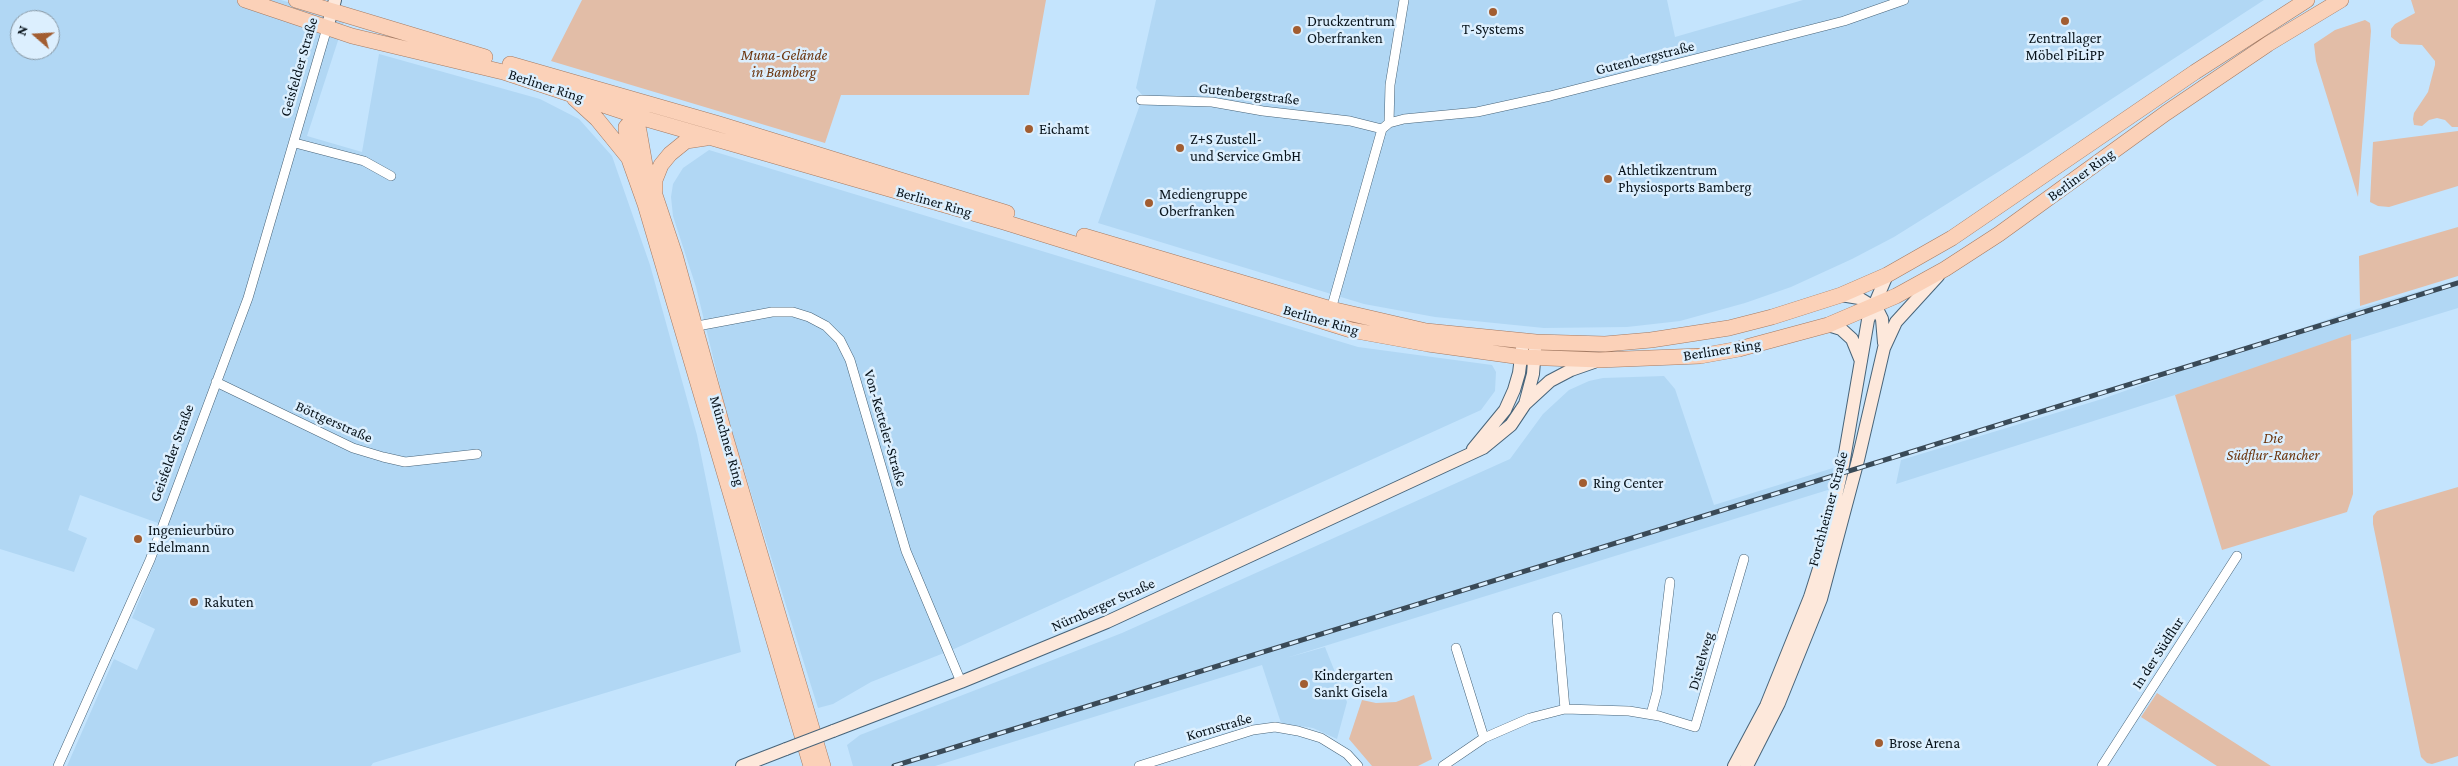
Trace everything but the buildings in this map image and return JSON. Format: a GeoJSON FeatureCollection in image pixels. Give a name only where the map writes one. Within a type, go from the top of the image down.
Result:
{"type":"FeatureCollection","features":[{"type":"Feature","properties":{"kind":"main road","name":"Berliner Ring"},"geometry":{"type":"LineString","coordinates":[[245,0],[377,43],[503,72],[636,116],[1329,316],[1599,360],[1700,356],[1781,339],[1828,325],[1873,306],[1946,269],[1999,234],[2166,113],[2268,44],[2341,0]]}},
{"type":"Feature","properties":{"kind":"main road","name":"Berliner Ring"},"geometry":{"type":"LineString","coordinates":[[296,0],[333,5],[478,56],[654,105],[1329,316]]}},
{"type":"Feature","properties":{"kind":"main road","name":"Berliner Ring"},"geometry":{"type":"LineString","coordinates":[[1529,349],[1605,344],[1695,334],[1772,318],[1841,295],[1887,275],[1952,238],[2195,72],[2307,0]]}},
{"type":"Feature","properties":{"kind":"main road"},"geometry":{"type":"LineString","coordinates":[[562,90],[597,118],[629,159]]}},
{"type":"Feature","properties":{"kind":"main road"},"geometry":{"type":"LineString","coordinates":[[619,95],[629,104],[636,116]]}},
{"type":"Feature","properties":{"kind":"main road"},"geometry":{"type":"LineString","coordinates":[[629,159],[626,132],[628,124],[636,116],[654,105]]}},
{"type":"Feature","properties":{"kind":"main road","name":"Münchner Ring"},"geometry":{"type":"LineString","coordinates":[[636,116],[645,164],[655,195],[688,328],[810,766]]}},
{"type":"Feature","properties":{"kind":"main road"},"geometry":{"type":"LineString","coordinates":[[655,195],[656,180],[661,165],[670,154],[686,141],[712,138]]}},
{"type":"Feature","properties":{"kind":"main road","name":"Münchner Ring"},"geometry":{"type":"LineString","coordinates":[[629,159],[724,432],[823,766]]}},
{"type":"Feature","properties":{"kind":"street"},"geometry":{"type":"LineString","coordinates":[[1329,316],[1386,126],[1390,85],[1404,0]]}},
{"type":"Feature","properties":{"kind":"street","name":"Gutenbergstraße"},"geometry":{"type":"LineString","coordinates":[[1141,100],[1212,102],[1263,111],[1386,126],[1404,119],[1476,112],[1550,96],[1844,21],[1904,0]]}},
{"type":"Feature","properties":{"kind":"street","name":"Geisfelder Straße"},"geometry":{"type":"LineString","coordinates":[[58,766],[150,560],[250,290],[295,143],[333,5]]}},
{"type":"Feature","properties":{"kind":"street"},"geometry":{"type":"LineString","coordinates":[[295,143],[364,161],[391,176]]}},
{"type":"Feature","properties":{"kind":"street","name":"Forchheimer Straße"},"geometry":{"type":"LineString","coordinates":[[1747,766],[1782,694],[1821,599],[1858,460],[1884,348],[1896,322],[1946,269]]}},
{"type":"Feature","properties":{"kind":"street","name":"Forchheimer Straße"},"geometry":{"type":"LineString","coordinates":[[1734,766],[1766,706],[1810,596],[1832,516],[1862,364],[1868,320],[1887,275]]}},
{"type":"Feature","properties":{"kind":"street"},"geometry":{"type":"LineString","coordinates":[[1841,295],[1859,298],[1873,306],[1882,319],[1884,348]]}},
{"type":"Feature","properties":{"kind":"street","name":"Von-Ketteler-Straße"},"geometry":{"type":"LineString","coordinates":[[688,328],[772,312],[793,312],[809,317],[826,326],[840,340],[850,360],[906,551],[962,682]]}},
{"type":"Feature","properties":{"kind":"street"},"geometry":{"type":"LineString","coordinates":[[1828,325],[1841,329],[1852,338],[1862,364]]}},
{"type":"Feature","properties":{"kind":"street","name":"Nürnberger Straße"},"geometry":{"type":"LineString","coordinates":[[742,766],[962,682],[1107,622],[1469,454],[1497,438],[1511,425],[1525,404],[1529,349]]}},
{"type":"Feature","properties":{"kind":"street","name":"Nürnberger Straße"},"geometry":{"type":"LineString","coordinates":[[1469,454],[1505,410],[1529,349]]}},
{"type":"Feature","properties":{"kind":"street"},"geometry":{"type":"LineString","coordinates":[[1525,404],[1550,381],[1571,370],[1599,360]]}},
{"type":"Feature","properties":{"kind":"street","name":"Böttgerstraße"},"geometry":{"type":"LineString","coordinates":[[216,382],[353,448],[383,457],[405,462],[478,454]]}},
{"type":"Feature","properties":{"kind":"street","name":"In der Südflur"},"geometry":{"type":"LineString","coordinates":[[2102,766],[2237,556]]}},
{"type":"Feature","properties":{"kind":"street","name":"Distelweg"},"geometry":{"type":"LineString","coordinates":[[1442,766],[1484,738],[1530,718],[1566,710],[1608,709],[1652,714],[1695,726],[1744,558]]}},
{"type":"Feature","properties":{"kind":"street"},"geometry":{"type":"LineString","coordinates":[[1652,714],[1657,692],[1670,582]]}},
{"type":"Feature","properties":{"kind":"street"},"geometry":{"type":"LineString","coordinates":[[1557,617],[1566,710]]}},
{"type":"Feature","properties":{"kind":"street"},"geometry":{"type":"LineString","coordinates":[[1456,648],[1484,738]]}},
{"type":"Feature","properties":{"kind":"street","name":"Kornstraße"},"geometry":{"type":"LineString","coordinates":[[1139,766],[1253,730],[1275,727],[1321,738],[1347,754],[1358,766]]}},
{"type":"Feature","properties":{"kind":"shaded area"},"geometry":{"type":"Polygon","coordinates":[[[0,0],[281,0],[345,19],[307,136],[362,152],[379,54],[540,99],[579,119],[612,156],[650,265],[697,435],[741,652],[373,763],[371,766],[67,766],[114,659],[137,670],[155,629],[132,618],[169,527],[80,495],[68,530],[87,538],[74,572],[0,549],[0,0]]]}},
{"type":"Feature","properties":{"kind":"shaded area"},"geometry":{"type":"Polygon","coordinates":[[[1156,0],[1667,0],[1675,37],[1803,0],[2264,0],[2030,152],[1894,237],[1791,287],[1745,303],[1680,321],[1627,327],[1544,328],[1435,317],[1364,304],[1098,223],[1143,96],[1136,88],[1156,0]]]}},
{"type":"Feature","properties":{"kind":"shaded area"},"geometry":{"type":"Polygon","coordinates":[[[709,150],[1358,347],[1492,365],[1496,372],[1495,391],[1481,410],[954,649],[871,682],[833,704],[818,708],[728,419],[696,287],[673,216],[671,197],[673,184],[683,168],[709,150]]]}},
{"type":"Feature","properties":{"kind":"shaded area"},"geometry":{"type":"Polygon","coordinates":[[[2458,280],[2458,308],[2175,395],[1896,484],[1901,460],[2102,399],[2357,309],[2458,280]]]}},
{"type":"Feature","properties":{"kind":"shaded area"},"geometry":{"type":"Polygon","coordinates":[[[1664,376],[1675,389],[1714,505],[1833,468],[1831,489],[1286,658],[1325,647],[1347,702],[1337,739],[1313,728],[1281,723],[1262,665],[935,766],[853,766],[847,745],[860,735],[1122,633],[1510,459],[1543,414],[1569,390],[1589,381],[1603,378],[1664,376]]]}},
{"type":"Feature","properties":{"kind":"green space","name":"Muna-Gelände in Bamberg"},"geometry":{"type":"Polygon","coordinates":[[[582,0],[1046,0],[1029,95],[841,95],[825,143],[551,61],[582,0]]]}},
{"type":"Feature","properties":{"kind":"green space"},"geometry":{"type":"Polygon","coordinates":[[[2411,0],[2458,0],[2458,127],[2452,127],[2445,120],[2437,118],[2429,120],[2422,126],[2414,125],[2414,113],[2428,92],[2435,61],[2422,45],[2400,44],[2391,37],[2391,29],[2395,24],[2415,13],[2411,0]]]}},
{"type":"Feature","properties":{"kind":"green space"},"geometry":{"type":"Polygon","coordinates":[[[2365,20],[2370,23],[2371,31],[2358,197],[2316,61],[2314,44],[2335,30],[2365,20]]]}},
{"type":"Feature","properties":{"kind":"green space"},"geometry":{"type":"Polygon","coordinates":[[[2458,131],[2458,186],[2389,207],[2378,206],[2370,202],[2373,142],[2458,131]]]}},
{"type":"Feature","properties":{"kind":"green space"},"geometry":{"type":"Polygon","coordinates":[[[2458,227],[2458,276],[2360,306],[2359,256],[2458,227]]]}},
{"type":"Feature","properties":{"kind":"green space","name":"Die Südflur-Rancher"},"geometry":{"type":"Polygon","coordinates":[[[2351,334],[2353,494],[2347,512],[2222,550],[2175,395],[2351,334]]]}},
{"type":"Feature","properties":{"kind":"green space"},"geometry":{"type":"Polygon","coordinates":[[[2458,487],[2458,756],[2432,764],[2427,763],[2421,757],[2373,524],[2373,516],[2377,511],[2458,487]]]}},
{"type":"Feature","properties":{"kind":"green space"},"geometry":{"type":"Polygon","coordinates":[[[2157,693],[2271,766],[2217,766],[2141,717],[2157,693]]]}},
{"type":"Feature","properties":{"kind":"green space"},"geometry":{"type":"Polygon","coordinates":[[[1414,695],[1432,759],[1418,766],[1372,766],[1349,739],[1362,700],[1376,703],[1396,702],[1414,695]]]}},
{"type":"Feature","properties":{"kind":"railway"},"geometry":{"type":"LineString","coordinates":[[894,766],[2458,283]]}},
{"type":"Feature","properties":{"kind":"place","name":"T-Systems"},"geometry":{"type":"Point","coordinates":[1493,12]}},
{"type":"Feature","properties":{"kind":"place","name":"Zentrallager Möbel PiLiPP"},"geometry":{"type":"Point","coordinates":[2065,21]}},
{"type":"Feature","properties":{"kind":"place","name":"Druckzentrum Oberfranken"},"geometry":{"type":"Point","coordinates":[1297,30]}},
{"type":"Feature","properties":{"kind":"place","name":"Eichamt"},"geometry":{"type":"Point","coordinates":[1029,129]}},
{"type":"Feature","properties":{"kind":"place","name":"Z+S Zustell- und Service GmbH"},"geometry":{"type":"Point","coordinates":[1180,148]}},
{"type":"Feature","properties":{"kind":"place","name":"Athletikzentrum Physiosports Bamberg"},"geometry":{"type":"Point","coordinates":[1608,179]}},
{"type":"Feature","properties":{"kind":"place","name":"Mediengruppe Oberfranken"},"geometry":{"type":"Point","coordinates":[1149,203]}},
{"type":"Feature","properties":{"kind":"place","name":"Ring Center"},"geometry":{"type":"Point","coordinates":[1583,483]}},
{"type":"Feature","properties":{"kind":"place","name":"Ingenieurbüro Edelmann"},"geometry":{"type":"Point","coordinates":[138,539]}},
{"type":"Feature","properties":{"kind":"place","name":"Rakuten"},"geometry":{"type":"Point","coordinates":[194,602]}},
{"type":"Feature","properties":{"kind":"place","name":"Kindergarten Sankt Gisela"},"geometry":{"type":"Point","coordinates":[1304,684]}},
{"type":"Feature","properties":{"kind":"place","name":"Brose Arena"},"geometry":{"type":"Point","coordinates":[1879,743]}}]}
